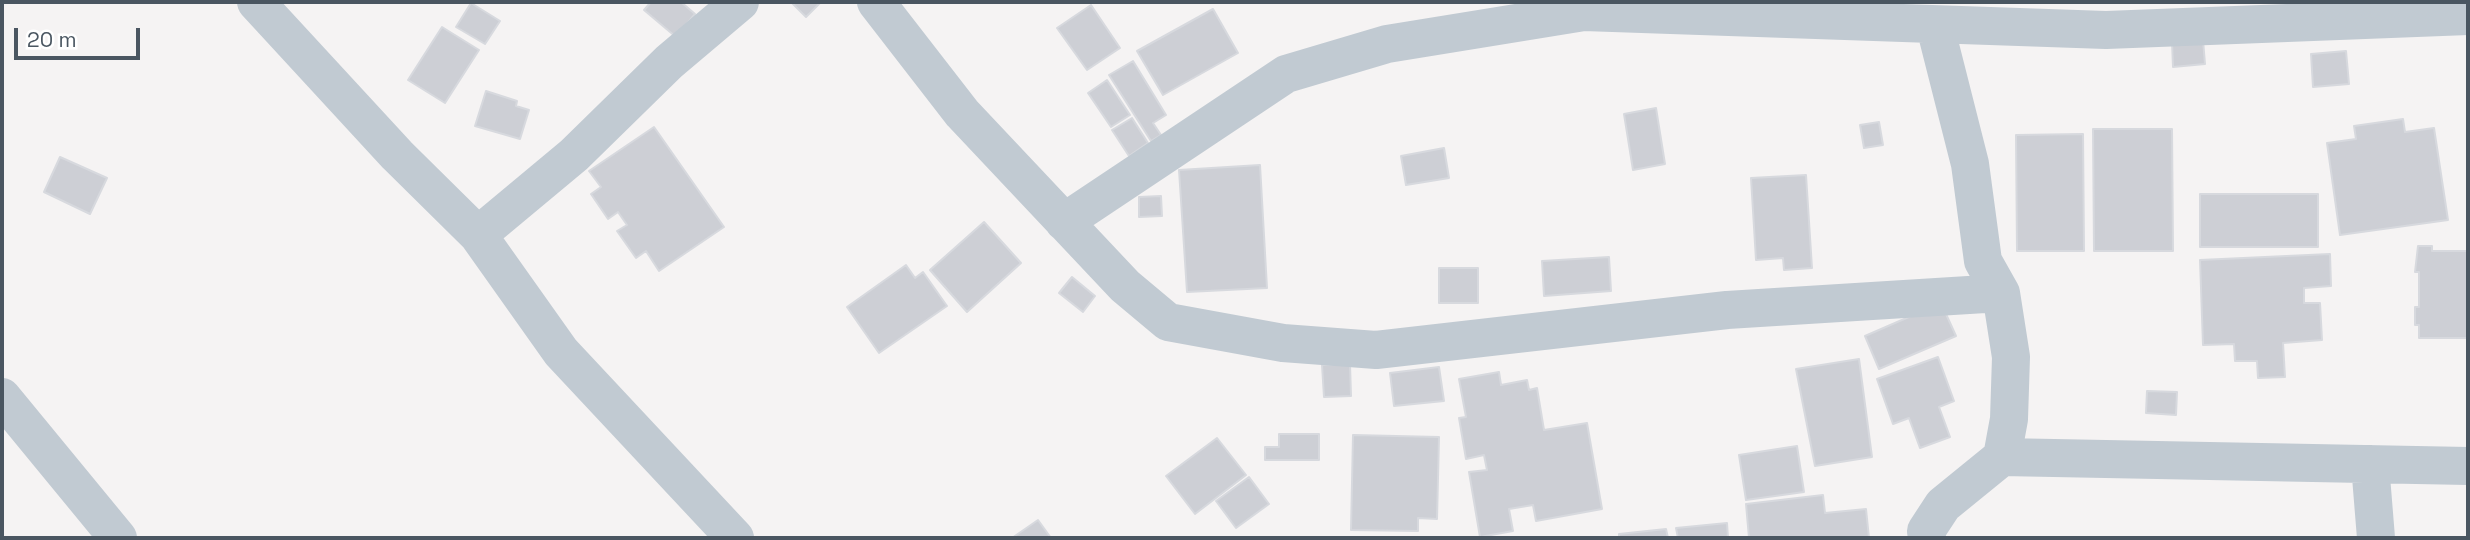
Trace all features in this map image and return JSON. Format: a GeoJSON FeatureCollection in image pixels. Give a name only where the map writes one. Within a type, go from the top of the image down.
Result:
{"type":"FeatureCollection","features":[{"type":"Feature","properties":{"kind":"street"},"geometry":{"type":"LineString","coordinates":[[256,2],[287,18],[397,155],[478,235],[561,352],[735,538]]}},
{"type":"Feature","properties":{"kind":"street"},"geometry":{"type":"LineString","coordinates":[[478,235],[574,155],[670,62],[740,2]]}},
{"type":"Feature","properties":{"kind":"street"},"geometry":{"type":"LineString","coordinates":[[876,2],[962,113],[1125,286],[1168,321],[1283,342],[1376,350],[1727,310],[2001,293]]}},
{"type":"Feature","properties":{"kind":"street"},"geometry":{"type":"LineString","coordinates":[[1064,222],[1286,74],[1388,44],[1584,7],[1936,26],[2105,16],[2468,16]]}},
{"type":"Feature","properties":{"kind":"street"},"geometry":{"type":"LineString","coordinates":[[1927,538],[1926,531],[1943,505],[2001,457],[2009,419],[2011,357],[2001,293],[1983,261],[1970,164],[1936,26]]}},
{"type":"Feature","properties":{"kind":"street"},"geometry":{"type":"LineString","coordinates":[[2,397],[118,538]]}},
{"type":"Feature","properties":{"kind":"street"},"geometry":{"type":"LineString","coordinates":[[2001,457],[2468,466]]}},
{"type":"Feature","properties":{"kind":"street"},"geometry":{"type":"LineString","coordinates":[[2370,464],[2376,538]]}},
{"type":"Feature","properties":{"kind":"building"},"geometry":{"type":"Polygon","coordinates":[[[651,2],[681,2],[695,14],[676,37],[644,10],[651,2]]]}},
{"type":"Feature","properties":{"kind":"building"},"geometry":{"type":"Polygon","coordinates":[[[791,2],[821,2],[806,17],[791,2]]]}},
{"type":"Feature","properties":{"kind":"building"},"geometry":{"type":"Polygon","coordinates":[[[471,3],[500,21],[485,44],[456,27],[471,3]]]}},
{"type":"Feature","properties":{"kind":"building"},"geometry":{"type":"Polygon","coordinates":[[[1091,5],[1120,48],[1087,70],[1057,28],[1091,5]]]}},
{"type":"Feature","properties":{"kind":"building"},"geometry":{"type":"Polygon","coordinates":[[[1213,9],[1238,53],[1163,95],[1137,51],[1213,9]]]}},
{"type":"Feature","properties":{"kind":"building"},"geometry":{"type":"Polygon","coordinates":[[[442,27],[479,50],[445,103],[408,80],[442,27]]]}},
{"type":"Feature","properties":{"kind":"building"},"geometry":{"type":"Polygon","coordinates":[[[2203,40],[2205,64],[2173,67],[2172,42],[2203,40]]]}},
{"type":"Feature","properties":{"kind":"building"},"geometry":{"type":"Polygon","coordinates":[[[2346,51],[2349,84],[2313,87],[2311,54],[2346,51]]]}},
{"type":"Feature","properties":{"kind":"building"},"geometry":{"type":"Polygon","coordinates":[[[1133,61],[1166,115],[1153,123],[1161,135],[1151,141],[1109,75],[1133,61]]]}},
{"type":"Feature","properties":{"kind":"building"},"geometry":{"type":"Polygon","coordinates":[[[1107,80],[1130,115],[1111,127],[1088,93],[1107,80]]]}},
{"type":"Feature","properties":{"kind":"building"},"geometry":{"type":"Polygon","coordinates":[[[486,91],[517,101],[516,106],[529,110],[520,139],[475,126],[486,91]]]}},
{"type":"Feature","properties":{"kind":"building"},"geometry":{"type":"Polygon","coordinates":[[[1656,108],[1665,164],[1633,170],[1624,114],[1656,108]]]}},
{"type":"Feature","properties":{"kind":"building"},"geometry":{"type":"Polygon","coordinates":[[[1132,118],[1148,143],[1129,156],[1112,130],[1132,118]]]}},
{"type":"Feature","properties":{"kind":"building"},"geometry":{"type":"Polygon","coordinates":[[[2403,119],[2405,132],[2434,128],[2448,220],[2340,235],[2327,143],[2356,139],[2354,126],[2403,119]]]}},
{"type":"Feature","properties":{"kind":"building"},"geometry":{"type":"Polygon","coordinates":[[[1879,122],[1883,145],[1864,148],[1860,125],[1879,122]]]}},
{"type":"Feature","properties":{"kind":"building"},"geometry":{"type":"Polygon","coordinates":[[[654,127],[724,227],[659,271],[646,251],[636,258],[617,231],[627,225],[618,212],[608,219],[591,194],[601,187],[589,171],[654,127]]]}},
{"type":"Feature","properties":{"kind":"building"},"geometry":{"type":"Polygon","coordinates":[[[2093,129],[2172,129],[2173,251],[2094,251],[2093,129]]]}},
{"type":"Feature","properties":{"kind":"building"},"geometry":{"type":"Polygon","coordinates":[[[2083,134],[2084,251],[2017,251],[2016,135],[2083,134]]]}},
{"type":"Feature","properties":{"kind":"building"},"geometry":{"type":"Polygon","coordinates":[[[1444,148],[1449,178],[1406,185],[1401,156],[1444,148]]]}},
{"type":"Feature","properties":{"kind":"building"},"geometry":{"type":"Polygon","coordinates":[[[60,157],[107,178],[90,214],[44,192],[60,157]]]}},
{"type":"Feature","properties":{"kind":"building"},"geometry":{"type":"Polygon","coordinates":[[[1260,165],[1267,288],[1187,292],[1179,170],[1260,165]]]}},
{"type":"Feature","properties":{"kind":"building"},"geometry":{"type":"Polygon","coordinates":[[[1806,175],[1812,268],[1784,270],[1783,258],[1756,260],[1751,178],[1806,175]]]}},
{"type":"Feature","properties":{"kind":"building"},"geometry":{"type":"Polygon","coordinates":[[[2200,194],[2318,194],[2318,247],[2200,247],[2200,194]]]}},
{"type":"Feature","properties":{"kind":"building"},"geometry":{"type":"Polygon","coordinates":[[[1161,196],[1162,216],[1139,217],[1139,197],[1161,196]]]}},
{"type":"Feature","properties":{"kind":"building"},"geometry":{"type":"Polygon","coordinates":[[[984,222],[1021,263],[967,312],[930,270],[984,222]]]}},
{"type":"Feature","properties":{"kind":"building"},"geometry":{"type":"Polygon","coordinates":[[[2418,246],[2432,246],[2432,251],[2468,251],[2468,338],[2419,338],[2419,325],[2415,325],[2415,307],[2419,307],[2419,272],[2415,272],[2418,246]]]}},
{"type":"Feature","properties":{"kind":"building"},"geometry":{"type":"Polygon","coordinates":[[[2330,254],[2331,286],[2304,288],[2304,303],[2320,303],[2322,340],[2283,343],[2285,377],[2258,378],[2257,361],[2235,361],[2234,344],[2203,345],[2200,260],[2330,254]]]}},
{"type":"Feature","properties":{"kind":"building"},"geometry":{"type":"Polygon","coordinates":[[[1609,257],[1611,291],[1544,296],[1542,261],[1609,257]]]}},
{"type":"Feature","properties":{"kind":"building"},"geometry":{"type":"Polygon","coordinates":[[[906,265],[915,278],[923,272],[947,306],[879,353],[847,307],[906,265]]]}},
{"type":"Feature","properties":{"kind":"building"},"geometry":{"type":"Polygon","coordinates":[[[1439,268],[1478,268],[1478,303],[1439,303],[1439,268]]]}},
{"type":"Feature","properties":{"kind":"building"},"geometry":{"type":"Polygon","coordinates":[[[1072,277],[1095,296],[1083,312],[1059,293],[1072,277]]]}},
{"type":"Feature","properties":{"kind":"building"},"geometry":{"type":"Polygon","coordinates":[[[1941,303],[1956,336],[1879,369],[1865,336],[1941,303]]]}},
{"type":"Feature","properties":{"kind":"building"},"geometry":{"type":"Polygon","coordinates":[[[1938,357],[1954,401],[1939,407],[1950,437],[1920,448],[1909,418],[1893,424],[1877,379],[1938,357]]]}},
{"type":"Feature","properties":{"kind":"building"},"geometry":{"type":"Polygon","coordinates":[[[1859,359],[1872,457],[1815,466],[1796,369],[1859,359]]]}},
{"type":"Feature","properties":{"kind":"building"},"geometry":{"type":"Polygon","coordinates":[[[1350,364],[1351,396],[1324,397],[1322,365],[1350,364]]]}},
{"type":"Feature","properties":{"kind":"building"},"geometry":{"type":"Polygon","coordinates":[[[1439,367],[1444,401],[1394,406],[1390,373],[1439,367]]]}},
{"type":"Feature","properties":{"kind":"building"},"geometry":{"type":"Polygon","coordinates":[[[1499,372],[1501,385],[1527,380],[1529,390],[1537,388],[1544,430],[1587,423],[1602,509],[1536,521],[1533,505],[1509,509],[1513,531],[1480,537],[1469,472],[1487,470],[1484,455],[1466,459],[1459,418],[1466,417],[1459,379],[1499,372]]]}},
{"type":"Feature","properties":{"kind":"building"},"geometry":{"type":"Polygon","coordinates":[[[2147,391],[2177,392],[2176,415],[2146,413],[2147,391]]]}},
{"type":"Feature","properties":{"kind":"building"},"geometry":{"type":"Polygon","coordinates":[[[1279,434],[1319,434],[1319,460],[1265,460],[1265,447],[1279,447],[1279,434]]]}},
{"type":"Feature","properties":{"kind":"building"},"geometry":{"type":"Polygon","coordinates":[[[1353,435],[1439,437],[1437,519],[1418,518],[1418,531],[1351,530],[1353,435]]]}},
{"type":"Feature","properties":{"kind":"building"},"geometry":{"type":"Polygon","coordinates":[[[1217,438],[1246,475],[1195,514],[1166,476],[1217,438]]]}},
{"type":"Feature","properties":{"kind":"building"},"geometry":{"type":"Polygon","coordinates":[[[1797,446],[1804,492],[1746,500],[1739,455],[1797,446]]]}},
{"type":"Feature","properties":{"kind":"building"},"geometry":{"type":"Polygon","coordinates":[[[1249,477],[1269,504],[1236,528],[1216,501],[1249,477]]]}},
{"type":"Feature","properties":{"kind":"building"},"geometry":{"type":"Polygon","coordinates":[[[1823,495],[1825,513],[1866,509],[1869,538],[1749,538],[1746,504],[1823,495]]]}},
{"type":"Feature","properties":{"kind":"building"},"geometry":{"type":"Polygon","coordinates":[[[1038,520],[1051,538],[1012,538],[1038,520]]]}},
{"type":"Feature","properties":{"kind":"building"},"geometry":{"type":"Polygon","coordinates":[[[1727,523],[1728,538],[1678,538],[1676,528],[1727,523]]]}},
{"type":"Feature","properties":{"kind":"building"},"geometry":{"type":"Polygon","coordinates":[[[1666,529],[1668,538],[1619,538],[1619,534],[1666,529]]]}}]}
